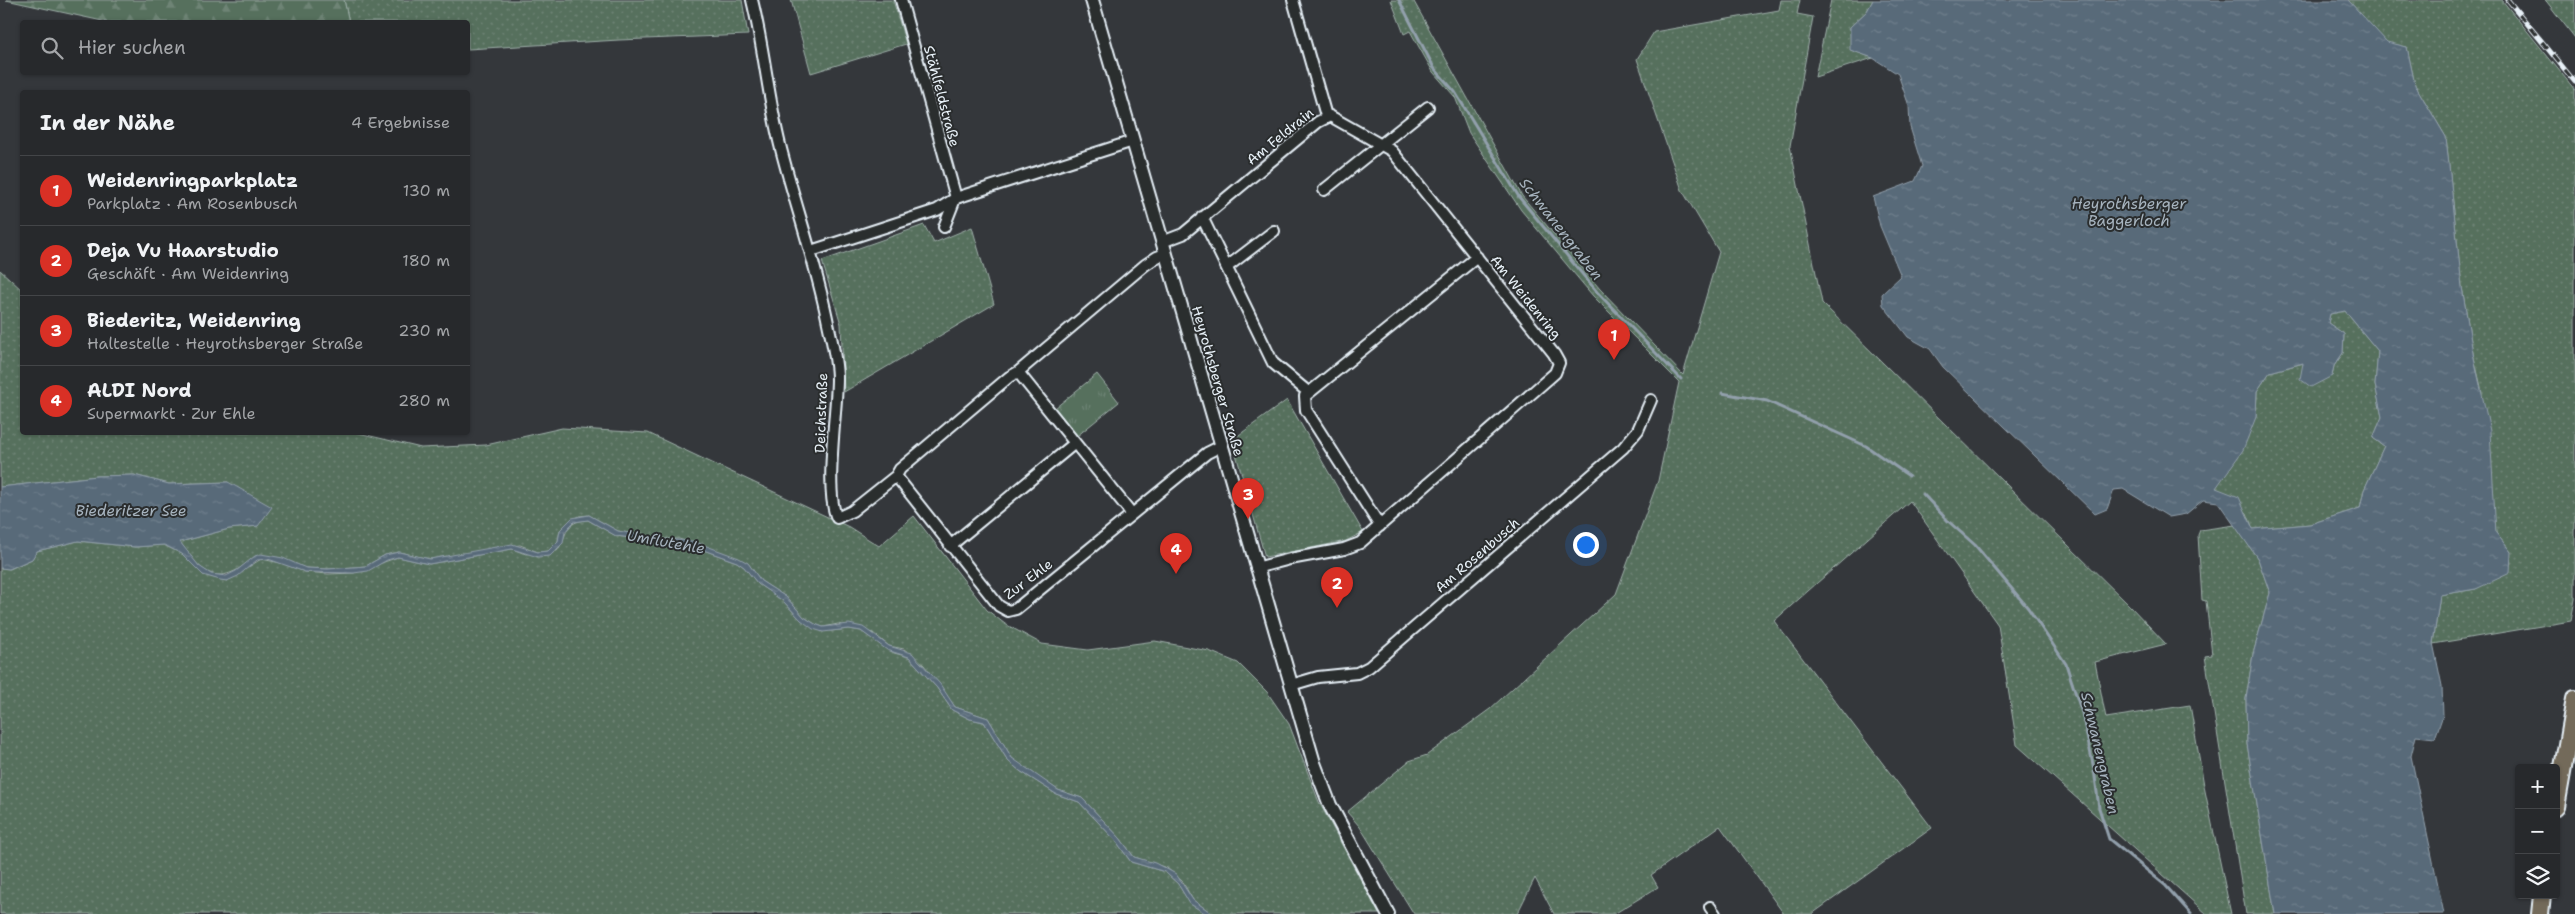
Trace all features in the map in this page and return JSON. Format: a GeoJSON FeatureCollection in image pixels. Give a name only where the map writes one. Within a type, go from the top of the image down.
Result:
{"type":"FeatureCollection","features":[{"type":"Feature","properties":{"kind":"main road"},"geometry":{"type":"LineString","coordinates":[[2560,784],[2575,699]]}},
{"type":"Feature","properties":{"kind":"main road"},"geometry":{"type":"LineString","coordinates":[[2540,914],[2542,899]]}},
{"type":"Feature","properties":{"kind":"street","name":"Deichstraße"},"geometry":{"type":"LineString","coordinates":[[752,0],[780,145],[825,307],[836,364],[833,480],[834,504],[838,518],[852,511],[896,476]]}},
{"type":"Feature","properties":{"kind":"street","name":"Stählfeldstraße"},"geometry":{"type":"LineString","coordinates":[[901,0],[956,198]]}},
{"type":"Feature","properties":{"kind":"street","name":"Heyrothsberger Straße"},"geometry":{"type":"LineString","coordinates":[[1092,0],[1256,568],[1321,783],[1354,852],[1388,914]]}},
{"type":"Feature","properties":{"kind":"street"},"geometry":{"type":"LineString","coordinates":[[1293,0],[1326,116]]}},
{"type":"Feature","properties":{"kind":"street"},"geometry":{"type":"LineString","coordinates":[[1324,190],[1428,107]]}},
{"type":"Feature","properties":{"kind":"street","name":"Am Feldrain"},"geometry":{"type":"LineString","coordinates":[[1164,248],[1326,116],[1334,118],[1392,151],[1477,258]]}},
{"type":"Feature","properties":{"kind":"street"},"geometry":{"type":"LineString","coordinates":[[810,251],[937,210],[956,198],[1133,141]]}},
{"type":"Feature","properties":{"kind":"street"},"geometry":{"type":"LineString","coordinates":[[944,227],[956,198]]}},
{"type":"Feature","properties":{"kind":"street"},"geometry":{"type":"LineString","coordinates":[[1202,217],[1273,363],[1308,392],[1304,400],[1305,408],[1380,526]]}},
{"type":"Feature","properties":{"kind":"street"},"geometry":{"type":"LineString","coordinates":[[1227,267],[1274,231]]}},
{"type":"Feature","properties":{"kind":"street"},"geometry":{"type":"LineString","coordinates":[[896,476],[900,469],[1009,377],[1018,372],[1157,257],[1164,248]]}},
{"type":"Feature","properties":{"kind":"street","name":"Am Weidenring"},"geometry":{"type":"LineString","coordinates":[[1256,568],[1352,547],[1360,543],[1555,373],[1559,367],[1554,354],[1477,258],[1308,392]]}},
{"type":"Feature","properties":{"kind":"street"},"geometry":{"type":"LineString","coordinates":[[1018,372],[1132,514]]}},
{"type":"Feature","properties":{"kind":"street","name":"Am Rosenbusch"},"geometry":{"type":"LineString","coordinates":[[1291,685],[1318,676],[1364,671],[1623,448],[1638,430],[1651,400]]}},
{"type":"Feature","properties":{"kind":"street"},"geometry":{"type":"LineString","coordinates":[[950,546],[1075,443]]}},
{"type":"Feature","properties":{"kind":"street","name":"Zur Ehle"},"geometry":{"type":"LineString","coordinates":[[896,476],[999,606],[1008,611],[1016,609],[1212,450],[1221,446]]}},
{"type":"Feature","properties":{"kind":"green space"},"geometry":{"type":"Polygon","coordinates":[[[6,0],[344,0],[349,20],[98,20],[6,0]]]}},
{"type":"Feature","properties":{"kind":"green space"},"geometry":{"type":"Polygon","coordinates":[[[344,0],[742,0],[748,35],[470,49],[470,20],[349,20],[344,0]]]}},
{"type":"Feature","properties":{"kind":"green space"},"geometry":{"type":"Polygon","coordinates":[[[791,0],[893,0],[906,44],[811,73],[791,0]]]}},
{"type":"Feature","properties":{"kind":"green space"},"geometry":{"type":"Polygon","coordinates":[[[1391,0],[1413,0],[1522,196],[1600,289],[1683,375],[1719,252],[1682,190],[1637,59],[1654,32],[1779,10],[1781,0],[1800,0],[1797,14],[1813,17],[1790,146],[1822,303],[2130,606],[2166,644],[2095,662],[2106,718],[2190,705],[2205,791],[2231,914],[2207,914],[2017,745],[1998,625],[1910,501],[1774,621],[1932,828],[1812,914],[1784,914],[1720,826],[1651,875],[1658,887],[1614,914],[1554,914],[1535,878],[1517,914],[1414,914],[1360,827],[1347,812],[1409,761],[1427,755],[1490,709],[1616,594],[1658,481],[1679,382],[1593,296],[1521,210],[1469,133],[1455,97],[1433,72],[1410,31],[1404,34],[1391,0]]]}},
{"type":"Feature","properties":{"kind":"green space"},"geometry":{"type":"Polygon","coordinates":[[[1831,0],[1873,0],[1867,11],[1850,27],[1851,50],[1873,58],[1815,77],[1831,0]]]}},
{"type":"Feature","properties":{"kind":"green space"},"geometry":{"type":"Polygon","coordinates":[[[2348,0],[2502,0],[2575,90],[2575,599],[2571,621],[2433,644],[2440,595],[2476,589],[2511,552],[2496,533],[2481,387],[2473,353],[2462,287],[2446,137],[2415,85],[2407,47],[2387,43],[2348,0]]]}},
{"type":"Feature","properties":{"kind":"green space"},"geometry":{"type":"Polygon","coordinates":[[[2545,0],[2575,0],[2575,38],[2547,2],[2545,0]]]}},
{"type":"Feature","properties":{"kind":"green space"},"geometry":{"type":"Polygon","coordinates":[[[924,225],[934,243],[972,227],[994,304],[844,392],[841,324],[822,261],[924,225]]]}},
{"type":"Feature","properties":{"kind":"green space"},"geometry":{"type":"Polygon","coordinates":[[[0,270],[20,288],[20,435],[367,435],[421,448],[486,445],[562,428],[648,433],[849,527],[879,546],[914,516],[987,610],[1005,624],[1042,644],[1088,650],[1155,641],[1209,651],[1238,663],[1267,692],[1289,724],[1319,802],[1379,914],[1213,914],[1193,900],[1182,881],[1167,868],[1134,857],[1120,838],[1082,798],[1058,790],[1012,758],[988,718],[955,707],[924,665],[904,649],[889,646],[873,633],[838,624],[823,627],[815,624],[804,617],[786,597],[761,581],[748,563],[679,539],[662,539],[618,531],[589,515],[579,516],[560,530],[558,541],[548,551],[538,552],[520,545],[430,559],[399,552],[385,555],[366,566],[328,569],[306,568],[255,556],[243,566],[222,575],[213,574],[205,570],[188,554],[180,542],[229,529],[258,526],[228,482],[169,484],[134,475],[97,476],[0,487],[0,270]]]}},
{"type":"Feature","properties":{"kind":"green space"},"geometry":{"type":"Polygon","coordinates":[[[2345,311],[2378,351],[2375,385],[2382,417],[2373,438],[2384,446],[2364,490],[2360,508],[2310,524],[2253,529],[2247,513],[2215,489],[2256,417],[2257,391],[2270,372],[2304,363],[2332,376],[2334,366],[2343,353],[2344,334],[2328,323],[2330,314],[2345,311]]]}},
{"type":"Feature","properties":{"kind":"green space"},"geometry":{"type":"Polygon","coordinates":[[[1097,374],[1119,402],[1077,436],[1055,408],[1097,374]]]}},
{"type":"Feature","properties":{"kind":"green space"},"geometry":{"type":"Polygon","coordinates":[[[1287,400],[1363,532],[1346,541],[1265,557],[1232,440],[1287,400]]]}},
{"type":"Feature","properties":{"kind":"green space"},"geometry":{"type":"Polygon","coordinates":[[[588,520],[616,536],[692,546],[737,562],[744,567],[758,584],[783,601],[801,620],[831,631],[849,629],[861,631],[894,653],[909,657],[937,688],[952,710],[970,719],[984,722],[1008,761],[1056,794],[1079,802],[1116,841],[1131,862],[1165,872],[1178,884],[1190,903],[1206,914],[0,914],[0,568],[10,569],[32,559],[37,551],[78,541],[135,547],[164,545],[182,554],[203,575],[227,581],[261,559],[281,563],[305,572],[328,574],[354,573],[398,557],[429,564],[512,549],[526,554],[557,551],[570,526],[580,521],[588,520]]]}},
{"type":"Feature","properties":{"kind":"green space"},"geometry":{"type":"Polygon","coordinates":[[[2235,525],[2258,559],[2270,593],[2253,654],[2246,699],[2247,744],[2275,914],[2246,914],[2205,656],[2212,655],[2206,601],[2202,600],[2198,535],[2200,530],[2235,525]]]}},
{"type":"Feature","properties":{"kind":"water","name":"Heyrothsberger Baggerloch"},"geometry":{"type":"Polygon","coordinates":[[[1873,0],[2348,0],[2387,42],[2407,47],[2415,85],[2446,137],[2462,287],[2473,353],[2490,431],[2496,533],[2511,552],[2510,573],[2476,589],[2440,595],[2433,643],[2442,686],[2443,715],[2435,738],[2416,736],[2411,756],[2444,914],[2275,914],[2247,744],[2246,699],[2253,654],[2270,593],[2258,559],[2218,502],[2203,500],[2186,514],[2169,517],[2123,489],[2114,490],[2107,509],[2095,514],[1943,367],[1930,349],[1908,337],[1883,305],[1882,294],[1901,276],[1880,226],[1873,197],[1915,181],[1922,166],[1910,127],[1909,106],[1898,74],[1873,58],[1850,50],[1850,27],[1867,11],[1873,0]],[[2345,311],[2330,314],[2328,323],[2344,334],[2343,353],[2334,366],[2332,376],[2311,387],[2300,379],[2303,363],[2270,372],[2257,391],[2256,417],[2243,450],[2216,488],[2239,497],[2253,529],[2310,524],[2360,508],[2364,490],[2384,446],[2373,438],[2382,417],[2375,385],[2378,351],[2345,311]]]}},
{"type":"Feature","properties":{"kind":"water","name":"Biederitzer See"},"geometry":{"type":"Polygon","coordinates":[[[134,475],[169,484],[228,482],[272,507],[258,526],[229,529],[180,542],[199,566],[211,574],[226,576],[261,554],[283,558],[306,568],[328,569],[366,566],[385,555],[399,552],[430,559],[512,544],[538,552],[548,551],[558,541],[560,530],[572,518],[589,515],[618,531],[662,539],[693,541],[739,558],[748,563],[761,581],[786,597],[804,617],[815,624],[823,627],[849,624],[863,627],[889,646],[912,653],[940,684],[955,707],[988,718],[1012,758],[1058,790],[1082,798],[1120,838],[1134,857],[1155,863],[1176,874],[1193,900],[1213,914],[1206,914],[1190,904],[1178,884],[1165,872],[1131,862],[1116,841],[1079,802],[1056,794],[1008,761],[984,722],[970,719],[952,710],[937,688],[909,657],[887,650],[861,631],[849,629],[823,632],[813,629],[801,620],[783,601],[758,584],[744,567],[737,562],[692,546],[616,536],[588,520],[574,522],[565,532],[563,543],[550,556],[538,557],[512,549],[429,564],[398,557],[387,560],[368,571],[354,573],[305,572],[268,559],[257,560],[238,576],[227,581],[203,575],[182,554],[164,545],[135,547],[78,541],[37,551],[32,559],[9,569],[0,568],[0,487],[97,476],[134,475]]]}},
{"type":"Feature","properties":{"kind":"waterway","name":"Schwanengraben"},"geometry":{"type":"LineString","coordinates":[[1399,0],[1434,68],[1455,92],[1519,197],[1597,292],[1681,379]]}},
{"type":"Feature","properties":{"kind":"waterway","name":"Schwanengraben"},"geometry":{"type":"LineString","coordinates":[[1722,393],[1767,401],[1866,446],[1909,476]]}},
{"type":"Feature","properties":{"kind":"waterway","name":"Schwanengraben"},"geometry":{"type":"LineString","coordinates":[[1923,494],[1948,521],[1975,545],[2028,608],[2066,664],[2082,713],[2094,769],[2099,808],[2109,839],[2165,885],[2191,914]]}},
{"type":"Feature","properties":{"kind":"railway"},"geometry":{"type":"LineString","coordinates":[[2508,0],[2575,82]]}},
{"type":"Feature","properties":{"kind":"place","name":"Weidenringparkplatz"},"geometry":{"type":"Point","coordinates":[1614,360]}},
{"type":"Feature","properties":{"kind":"place","name":"Biederitz, Weidenring"},"geometry":{"type":"Point","coordinates":[1248,519]}},
{"type":"Feature","properties":{"kind":"place","name":"ALDI Nord"},"geometry":{"type":"Point","coordinates":[1176,574]}},
{"type":"Feature","properties":{"kind":"place","name":"Deja Vu Haarstudio"},"geometry":{"type":"Point","coordinates":[1337,608]}},
{"type":"Feature","properties":{"kind":"water label","name":"Umflutehle"},"geometry":{"type":"Point","coordinates":[666,542]}}]}
